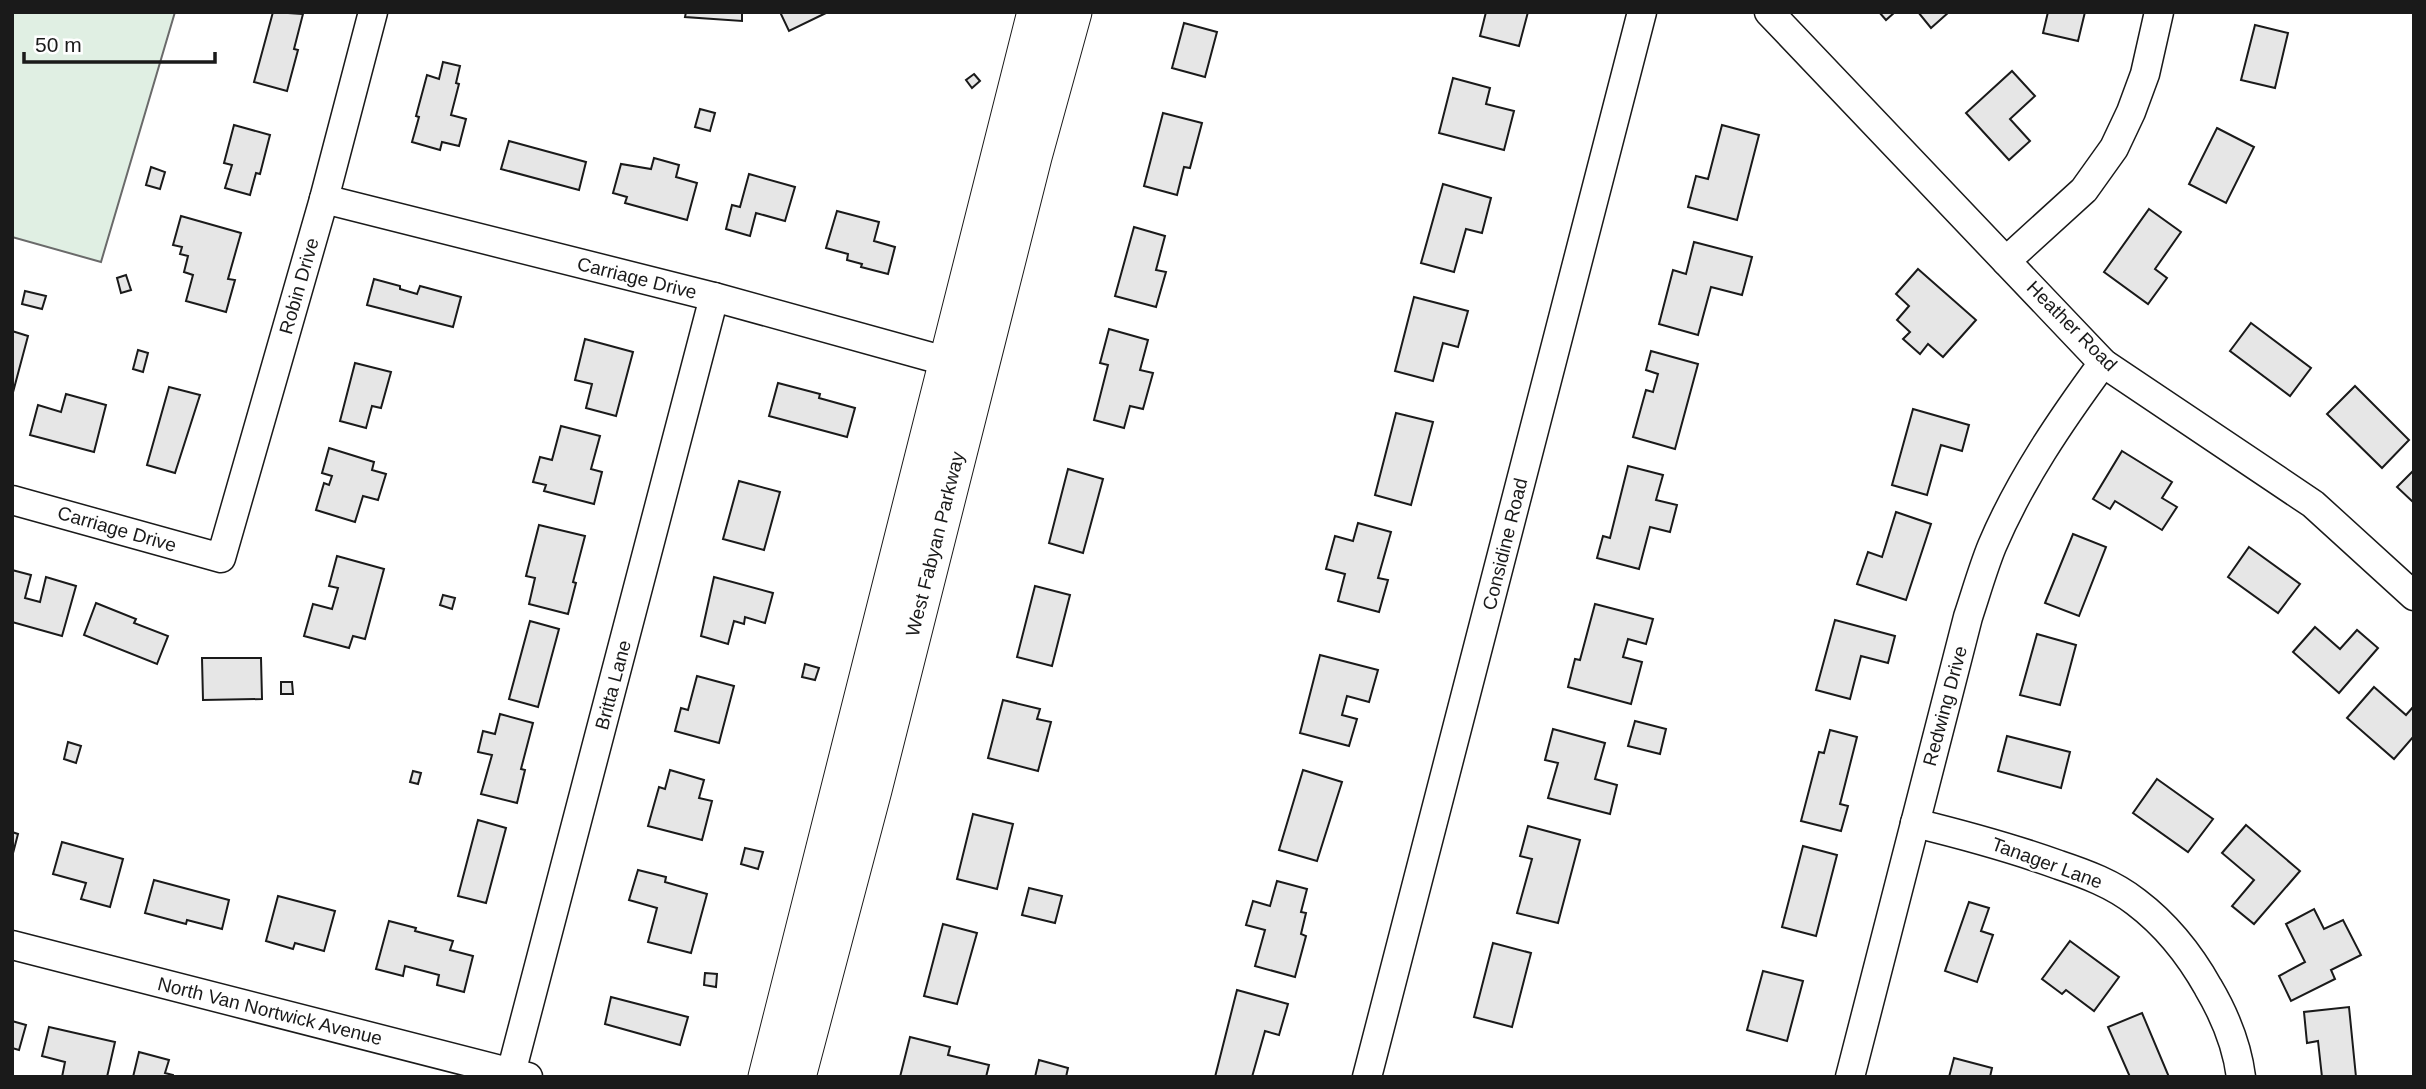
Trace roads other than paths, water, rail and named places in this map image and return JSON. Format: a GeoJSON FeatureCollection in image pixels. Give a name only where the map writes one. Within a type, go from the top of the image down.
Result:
{"type":"FeatureCollection","features":[{"type":"Feature","properties":{"kind":"main road","name":"West Fabyan Parkway"},"geometry":{"type":"LineString","coordinates":[[767,1077],[1037,12]]}},
{"type":"Feature","properties":{"kind":"main road","name":"West Fabyan Parkway"},"geometry":{"type":"LineString","coordinates":[[797,1077],[873,790],[1033,157],[1073,12]]}},
{"type":"Feature","properties":{"kind":"street","name":"Robin Drive"},"geometry":{"type":"LineString","coordinates":[[221,558],[324,199],[373,12]]}},
{"type":"Feature","properties":{"kind":"street","name":"Considine Road"},"geometry":{"type":"LineString","coordinates":[[1367,1077],[1642,12]]}},
{"type":"Feature","properties":{"kind":"street","name":"Heather Road"},"geometry":{"type":"LineString","coordinates":[[1769,12],[2103,363],[2314,505],[2414,596]]}},
{"type":"Feature","properties":{"kind":"street"},"geometry":{"type":"LineString","coordinates":[[2006,261],[2084,190],[2114,148],[2145,74],[2159,12]]}},
{"type":"Feature","properties":{"kind":"street","name":"Carriage Drive"},"geometry":{"type":"LineString","coordinates":[[324,199],[714,297],[949,362]]}},
{"type":"Feature","properties":{"kind":"street","name":"Britta Lane"},"geometry":{"type":"LineString","coordinates":[[520,1075],[714,297]]}},
{"type":"Feature","properties":{"kind":"street","name":"Redwing Drive"},"geometry":{"type":"LineString","coordinates":[[1850,1077],[1968,617],[1992,547],[2023,482],[2103,363]]}},
{"type":"Feature","properties":{"kind":"street","name":"Carriage Drive"},"geometry":{"type":"LineString","coordinates":[[12,500],[221,558]]}},
{"type":"Feature","properties":{"kind":"street","name":"Tanager Lane"},"geometry":{"type":"LineString","coordinates":[[1915,822],[2010,847],[2096,878],[2135,902],[2168,932],[2198,968],[2221,1009],[2239,1062],[2241,1077]]}},
{"type":"Feature","properties":{"kind":"street","name":"North Van Nortwick Avenue"},"geometry":{"type":"LineString","coordinates":[[12,945],[520,1075]]}}]}
